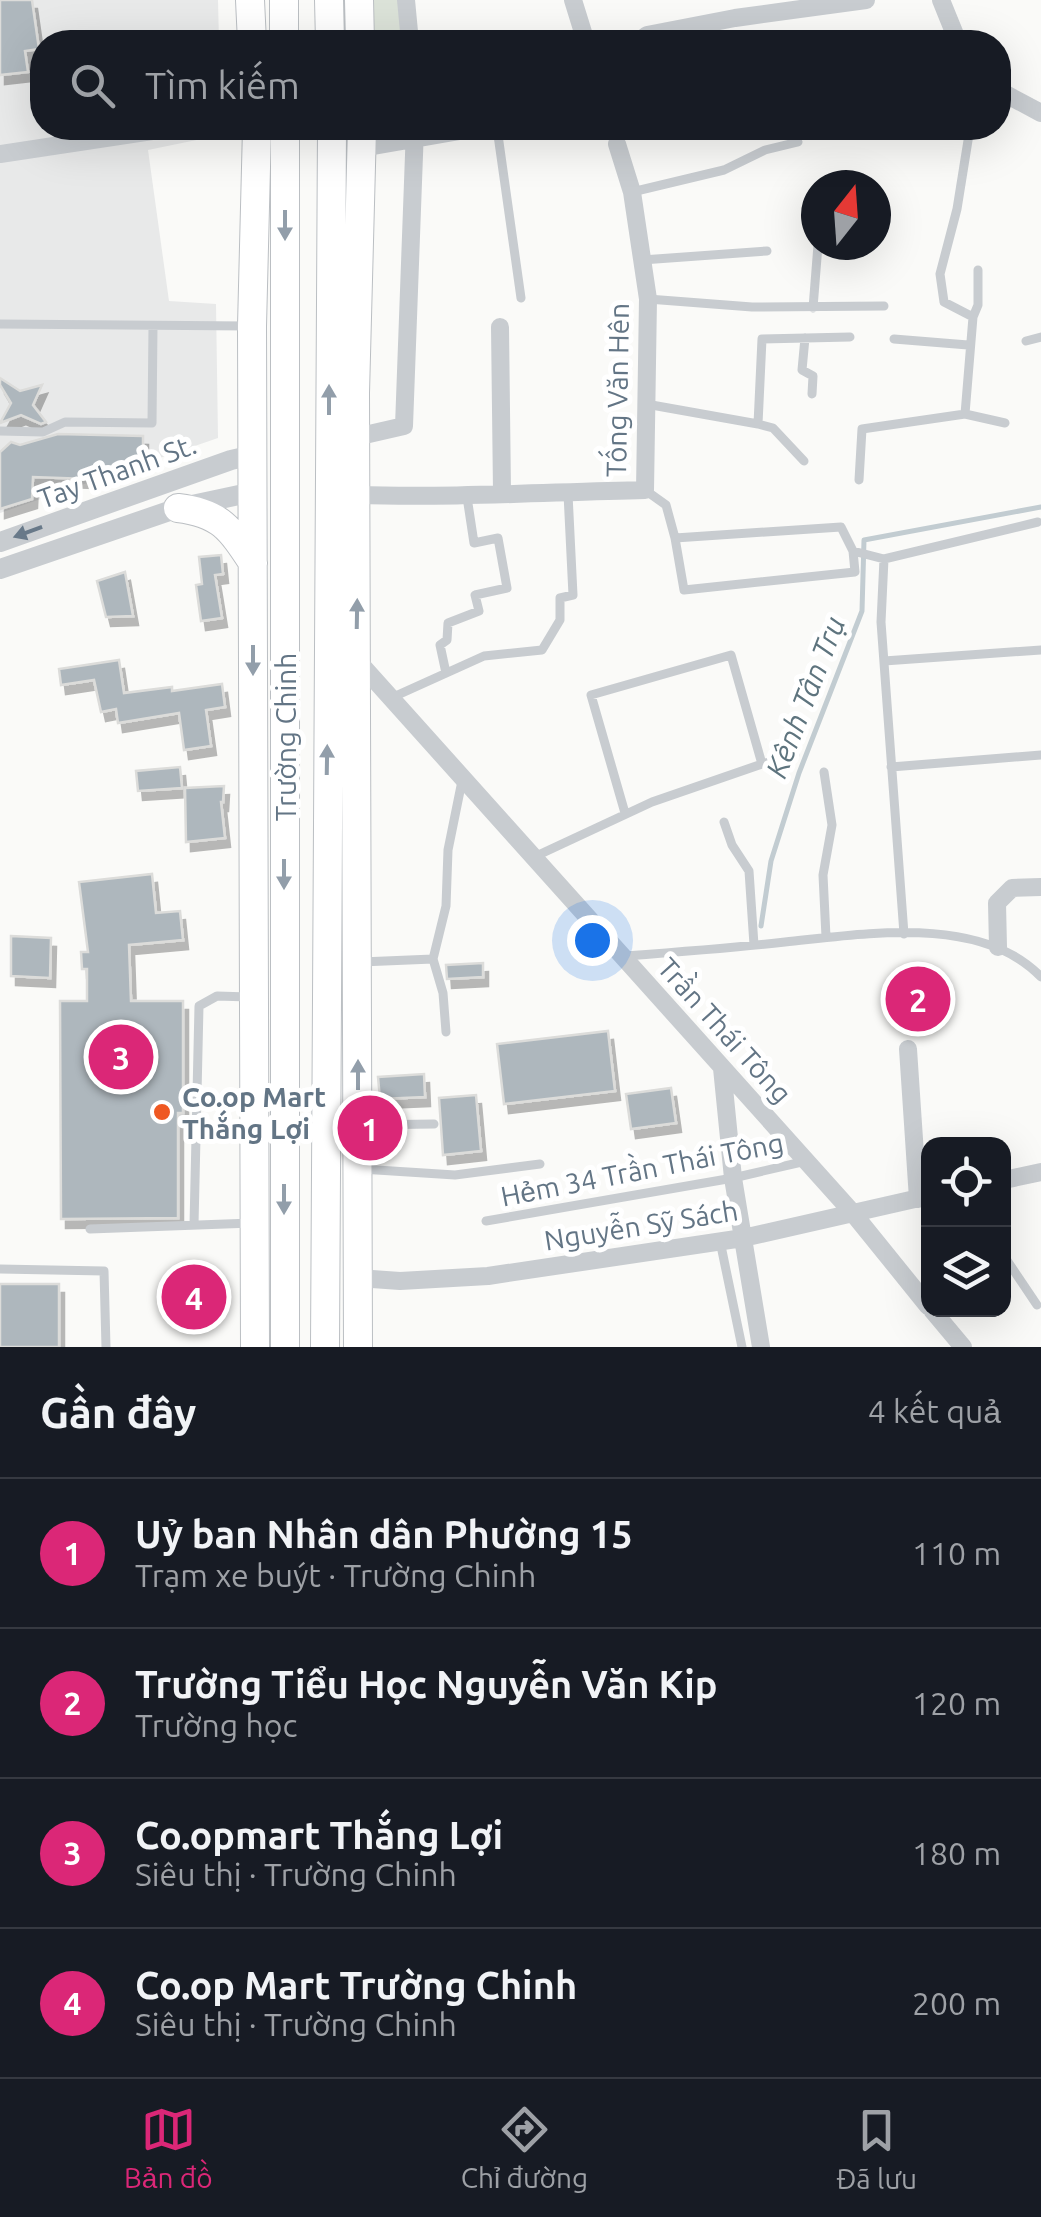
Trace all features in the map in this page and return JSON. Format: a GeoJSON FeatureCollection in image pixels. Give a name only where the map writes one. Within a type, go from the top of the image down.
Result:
{"type":"FeatureCollection","features":[{"type":"Feature","properties":{"kind":"main road"},"geometry":{"type":"LineString","coordinates":[[250,0],[251,30]]}},
{"type":"Feature","properties":{"kind":"main road"},"geometry":{"type":"LineString","coordinates":[[284,0],[284,30]]}},
{"type":"Feature","properties":{"kind":"main road"},"geometry":{"type":"LineString","coordinates":[[330,0],[330,30]]}},
{"type":"Feature","properties":{"kind":"main road"},"geometry":{"type":"LineString","coordinates":[[359,0],[360,30]]}},
{"type":"Feature","properties":{"kind":"main road","name":"Trường Chinh"},"geometry":{"type":"LineString","coordinates":[[255,1347],[252,326],[256,140]]}},
{"type":"Feature","properties":{"kind":"main road","name":"Trường Chinh"},"geometry":{"type":"LineString","coordinates":[[285,140],[285,1347]]}},
{"type":"Feature","properties":{"kind":"main road","name":"Trường Chinh"},"geometry":{"type":"LineString","coordinates":[[325,1347],[325,1001],[343,495],[332,140]]}},
{"type":"Feature","properties":{"kind":"main road","name":"Trường Chinh"},"geometry":{"type":"LineString","coordinates":[[342,440],[362,140]]}},
{"type":"Feature","properties":{"kind":"main road"},"geometry":{"type":"LineString","coordinates":[[253,456],[342,440]]}},
{"type":"Feature","properties":{"kind":"main road"},"geometry":{"type":"LineString","coordinates":[[253,492],[343,495]]}},
{"type":"Feature","properties":{"kind":"main road","name":"Trường Chinh"},"geometry":{"type":"LineString","coordinates":[[343,495],[356,659],[358,1347]]}},
{"type":"Feature","properties":{"kind":"main road"},"geometry":{"type":"LineString","coordinates":[[178,508],[204,512],[232,532],[253,562],[286,625]]}},
{"type":"Feature","properties":{"kind":"main road"},"geometry":{"type":"LineString","coordinates":[[254,997],[358,1002]]}},
{"type":"Feature","properties":{"kind":"street"},"geometry":{"type":"LineString","coordinates":[[406,0],[409,30]]}},
{"type":"Feature","properties":{"kind":"street"},"geometry":{"type":"LineString","coordinates":[[573,0],[582,30]]}},
{"type":"Feature","properties":{"kind":"street"},"geometry":{"type":"LineString","coordinates":[[667,30],[760,7],[866,0]]}},
{"type":"Feature","properties":{"kind":"street"},"geometry":{"type":"LineString","coordinates":[[941,0],[953,30]]}},
{"type":"Feature","properties":{"kind":"street"},"geometry":{"type":"LineString","coordinates":[[1011,97],[1041,113]]}},
{"type":"Feature","properties":{"kind":"street"},"geometry":{"type":"LineString","coordinates":[[0,154],[93,140]]}},
{"type":"Feature","properties":{"kind":"street"},"geometry":{"type":"LineString","coordinates":[[342,440],[404,426],[416,140]]}},
{"type":"Feature","properties":{"kind":"street","name":"Tống Văn Hên"},"geometry":{"type":"LineString","coordinates":[[343,495],[467,496],[646,490],[648,299],[632,192],[616,140]]}},
{"type":"Feature","properties":{"kind":"street"},"geometry":{"type":"LineString","coordinates":[[500,327],[502,492]]}},
{"type":"Feature","properties":{"kind":"street","name":"Tay Thanh St."},"geometry":{"type":"LineString","coordinates":[[0,542],[231,460],[253,456]]}},
{"type":"Feature","properties":{"kind":"street","name":"Tay Thanh St."},"geometry":{"type":"LineString","coordinates":[[0,569],[178,508],[253,492]]}},
{"type":"Feature","properties":{"kind":"street","name":"Trần Thái Tông"},"geometry":{"type":"LineString","coordinates":[[356,659],[852,1212],[921,1297]]}},
{"type":"Feature","properties":{"kind":"street"},"geometry":{"type":"LineString","coordinates":[[998,947],[997,903],[1012,888],[1041,887]]}},
{"type":"Feature","properties":{"kind":"street"},"geometry":{"type":"LineString","coordinates":[[908,1050],[921,1178]]}},
{"type":"Feature","properties":{"kind":"street"},"geometry":{"type":"LineString","coordinates":[[722,1068],[733,1178],[761,1347]]}},
{"type":"Feature","properties":{"kind":"street"},"geometry":{"type":"LineString","coordinates":[[1011,1178],[1041,1172]]}},
{"type":"Feature","properties":{"kind":"street","name":"Nguyễn Sỹ Sách"},"geometry":{"type":"LineString","coordinates":[[358,1278],[400,1281],[488,1276],[743,1238],[921,1198]]}},
{"type":"Feature","properties":{"kind":"street","name":"Trần Thái Tông"},"geometry":{"type":"LineString","coordinates":[[937,1317],[962,1347]]}},
{"type":"Feature","properties":{"kind":"lane"},"geometry":{"type":"LineString","coordinates":[[499,140],[521,298]]}},
{"type":"Feature","properties":{"kind":"lane"},"geometry":{"type":"LineString","coordinates":[[968,140],[957,208],[940,274],[944,302],[972,317]]}},
{"type":"Feature","properties":{"kind":"lane"},"geometry":{"type":"LineString","coordinates":[[632,192],[724,170],[765,150],[798,142]]}},
{"type":"Feature","properties":{"kind":"lane"},"geometry":{"type":"LineString","coordinates":[[642,260],[767,251]]}},
{"type":"Feature","properties":{"kind":"lane"},"geometry":{"type":"LineString","coordinates":[[813,308],[817,260]]}},
{"type":"Feature","properties":{"kind":"lane"},"geometry":{"type":"LineString","coordinates":[[965,414],[968,345],[978,305],[978,270]]}},
{"type":"Feature","properties":{"kind":"lane"},"geometry":{"type":"LineString","coordinates":[[648,299],[813,308],[884,306]]}},
{"type":"Feature","properties":{"kind":"lane"},"geometry":{"type":"LineString","coordinates":[[0,324],[252,326]]}},
{"type":"Feature","properties":{"kind":"lane"},"geometry":{"type":"LineString","coordinates":[[0,431],[43,432],[65,422],[152,423],[153,326]]}},
{"type":"Feature","properties":{"kind":"lane"},"geometry":{"type":"LineString","coordinates":[[758,424],[762,339],[850,337]]}},
{"type":"Feature","properties":{"kind":"lane"},"geometry":{"type":"LineString","coordinates":[[1026,341],[1041,337]]}},
{"type":"Feature","properties":{"kind":"lane"},"geometry":{"type":"LineString","coordinates":[[806,338],[802,370],[813,376],[812,394]]}},
{"type":"Feature","properties":{"kind":"lane"},"geometry":{"type":"LineString","coordinates":[[894,339],[968,345]]}},
{"type":"Feature","properties":{"kind":"lane"},"geometry":{"type":"LineString","coordinates":[[646,404],[773,428],[804,461]]}},
{"type":"Feature","properties":{"kind":"lane"},"geometry":{"type":"LineString","coordinates":[[859,480],[862,429],[965,414],[1005,423]]}},
{"type":"Feature","properties":{"kind":"lane"},"geometry":{"type":"LineString","coordinates":[[646,490],[666,505],[684,590],[854,572],[853,551],[842,527],[675,538]]}},
{"type":"Feature","properties":{"kind":"lane"},"geometry":{"type":"LineString","coordinates":[[391,698],[484,656],[542,650],[560,620],[560,598],[573,595],[568,492]]}},
{"type":"Feature","properties":{"kind":"lane"},"geometry":{"type":"LineString","coordinates":[[446,673],[440,645],[447,640],[448,623],[479,611],[475,596],[507,588],[498,538],[474,543],[467,496]]}},
{"type":"Feature","properties":{"kind":"lane"},"geometry":{"type":"LineString","coordinates":[[853,551],[884,560],[1038,522]]}},
{"type":"Feature","properties":{"kind":"lane"},"geometry":{"type":"LineString","coordinates":[[884,560],[880,622],[904,934]]}},
{"type":"Feature","properties":{"kind":"lane"},"geometry":{"type":"LineString","coordinates":[[884,661],[1041,650]]}},
{"type":"Feature","properties":{"kind":"lane"},"geometry":{"type":"LineString","coordinates":[[625,813],[590,695],[731,655],[762,764]]}},
{"type":"Feature","properties":{"kind":"lane"},"geometry":{"type":"LineString","coordinates":[[534,857],[625,813],[795,755]]}},
{"type":"Feature","properties":{"kind":"lane"},"geometry":{"type":"LineString","coordinates":[[891,766],[1041,755]]}},
{"type":"Feature","properties":{"kind":"lane"},"geometry":{"type":"LineString","coordinates":[[824,772],[832,825],[822,875],[826,937]]}},
{"type":"Feature","properties":{"kind":"lane"},"geometry":{"type":"LineString","coordinates":[[446,1032],[433,959],[446,906],[448,850],[463,778]]}},
{"type":"Feature","properties":{"kind":"lane"},"geometry":{"type":"LineString","coordinates":[[724,822],[732,845],[749,871],[754,945]]}},
{"type":"Feature","properties":{"kind":"lane"},"geometry":{"type":"LineString","coordinates":[[622,957],[874,932],[958,937],[998,947],[1041,977]]}},
{"type":"Feature","properties":{"kind":"lane"},"geometry":{"type":"LineString","coordinates":[[358,962],[433,959]]}},
{"type":"Feature","properties":{"kind":"lane"},"geometry":{"type":"LineString","coordinates":[[194,1225],[199,1006],[217,996],[254,997]]}},
{"type":"Feature","properties":{"kind":"lane"},"geometry":{"type":"LineString","coordinates":[[358,1125],[434,1124]]}},
{"type":"Feature","properties":{"kind":"lane","name":"Hẻm 34 Trần Thái Tông"},"geometry":{"type":"LineString","coordinates":[[486,1221],[733,1178],[806,1161]]}},
{"type":"Feature","properties":{"kind":"lane"},"geometry":{"type":"LineString","coordinates":[[358,1169],[455,1175],[540,1164]]}},
{"type":"Feature","properties":{"kind":"lane"},"geometry":{"type":"LineString","coordinates":[[90,1229],[255,1223]]}},
{"type":"Feature","properties":{"kind":"lane"},"geometry":{"type":"LineString","coordinates":[[720,1241],[742,1347]]}},
{"type":"Feature","properties":{"kind":"lane"},"geometry":{"type":"LineString","coordinates":[[1011,1266],[1037,1305]]}},
{"type":"Feature","properties":{"kind":"lane"},"geometry":{"type":"LineString","coordinates":[[0,1269],[104,1271],[106,1347]]}},
{"type":"Feature","properties":{"kind":"shaded area"},"geometry":{"type":"Polygon","coordinates":[[[0,0],[218,0],[219,30],[30,30],[30,140],[197,140],[148,150],[169,301],[216,304],[218,438],[0,513],[0,0]]]}},
{"type":"Feature","properties":{"kind":"shaded area"},"geometry":{"type":"Polygon","coordinates":[[[367,0],[400,0],[404,30],[371,30],[367,0]]]}},
{"type":"Feature","properties":{"kind":"building"},"geometry":{"type":"Polygon","coordinates":[[[0,0],[32,0],[36,30],[30,30],[30,50],[25,51],[28,72],[0,75],[0,0]]]}},
{"type":"Feature","properties":{"kind":"building"},"geometry":{"type":"Polygon","coordinates":[[[0,378],[20,391],[42,385],[33,405],[46,422],[41,424],[21,415],[0,423],[11,403],[0,378]]]}},
{"type":"Feature","properties":{"kind":"building"},"geometry":{"type":"Polygon","coordinates":[[[58,434],[143,436],[143,458],[89,479],[33,477],[32,499],[0,509],[0,452],[11,442],[20,445],[58,434]]]}},
{"type":"Feature","properties":{"kind":"building"},"geometry":{"type":"Polygon","coordinates":[[[221,555],[223,574],[215,575],[222,618],[201,621],[196,585],[202,584],[199,557],[221,555]]]}},
{"type":"Feature","properties":{"kind":"building"},"geometry":{"type":"Polygon","coordinates":[[[125,572],[133,616],[106,617],[97,581],[125,572]]]}},
{"type":"Feature","properties":{"kind":"building"},"geometry":{"type":"Polygon","coordinates":[[[119,660],[124,693],[222,684],[225,707],[206,710],[211,746],[184,750],[179,713],[118,723],[116,709],[101,712],[94,680],[61,685],[59,669],[119,660]]]}},
{"type":"Feature","properties":{"kind":"building"},"geometry":{"type":"Polygon","coordinates":[[[180,767],[182,788],[138,791],[136,771],[180,767]]]}},
{"type":"Feature","properties":{"kind":"building"},"geometry":{"type":"Polygon","coordinates":[[[224,786],[221,802],[225,838],[186,842],[185,788],[224,786]]]}},
{"type":"Feature","properties":{"kind":"building"},"geometry":{"type":"Polygon","coordinates":[[[152,874],[156,913],[180,911],[183,940],[129,945],[131,1001],[183,1001],[178,1218],[61,1219],[60,1001],[87,1001],[87,969],[82,969],[81,952],[88,952],[79,882],[152,874]]]}},
{"type":"Feature","properties":{"kind":"building"},"geometry":{"type":"Polygon","coordinates":[[[11,936],[51,938],[50,978],[11,976],[11,936]]]}},
{"type":"Feature","properties":{"kind":"building"},"geometry":{"type":"Polygon","coordinates":[[[483,963],[483,977],[447,979],[446,965],[483,963]]]}},
{"type":"Feature","properties":{"kind":"building"},"geometry":{"type":"Polygon","coordinates":[[[608,1031],[615,1091],[504,1104],[497,1044],[608,1031]]]}},
{"type":"Feature","properties":{"kind":"building"},"geometry":{"type":"Polygon","coordinates":[[[424,1074],[425,1097],[380,1099],[378,1077],[424,1074]]]}},
{"type":"Feature","properties":{"kind":"building"},"geometry":{"type":"Polygon","coordinates":[[[671,1088],[676,1123],[631,1129],[626,1094],[671,1088]]]}},
{"type":"Feature","properties":{"kind":"building"},"geometry":{"type":"Polygon","coordinates":[[[476,1095],[481,1151],[443,1155],[439,1098],[476,1095]]]}},
{"type":"Feature","properties":{"kind":"building"},"geometry":{"type":"Polygon","coordinates":[[[0,1284],[59,1284],[59,1347],[0,1347],[0,1284]]]}},
{"type":"Feature","properties":{"kind":"waterway","name":"Kênh Tân Trụ"},"geometry":{"type":"LineString","coordinates":[[761,926],[771,861],[799,773],[862,611],[864,540],[1041,507]]}},
{"type":"Feature","properties":{"kind":"place","name":"Trường Tiểu Học Nguyễn Văn Kip"},"geometry":{"type":"Point","coordinates":[918,999]}},
{"type":"Feature","properties":{"kind":"place","name":"Co.opmart Thắng Lợi"},"geometry":{"type":"Point","coordinates":[121,1057]}},
{"type":"Feature","properties":{"kind":"place","name":"Co.op Mart Thắng Lợi"},"geometry":{"type":"Point","coordinates":[162,1112]}},
{"type":"Feature","properties":{"kind":"place","name":"Uỷ ban Nhân dân Phường 15"},"geometry":{"type":"Point","coordinates":[370,1128]}},
{"type":"Feature","properties":{"kind":"place","name":"Co.op Mart Trường Chinh"},"geometry":{"type":"Point","coordinates":[194,1297]}}]}
